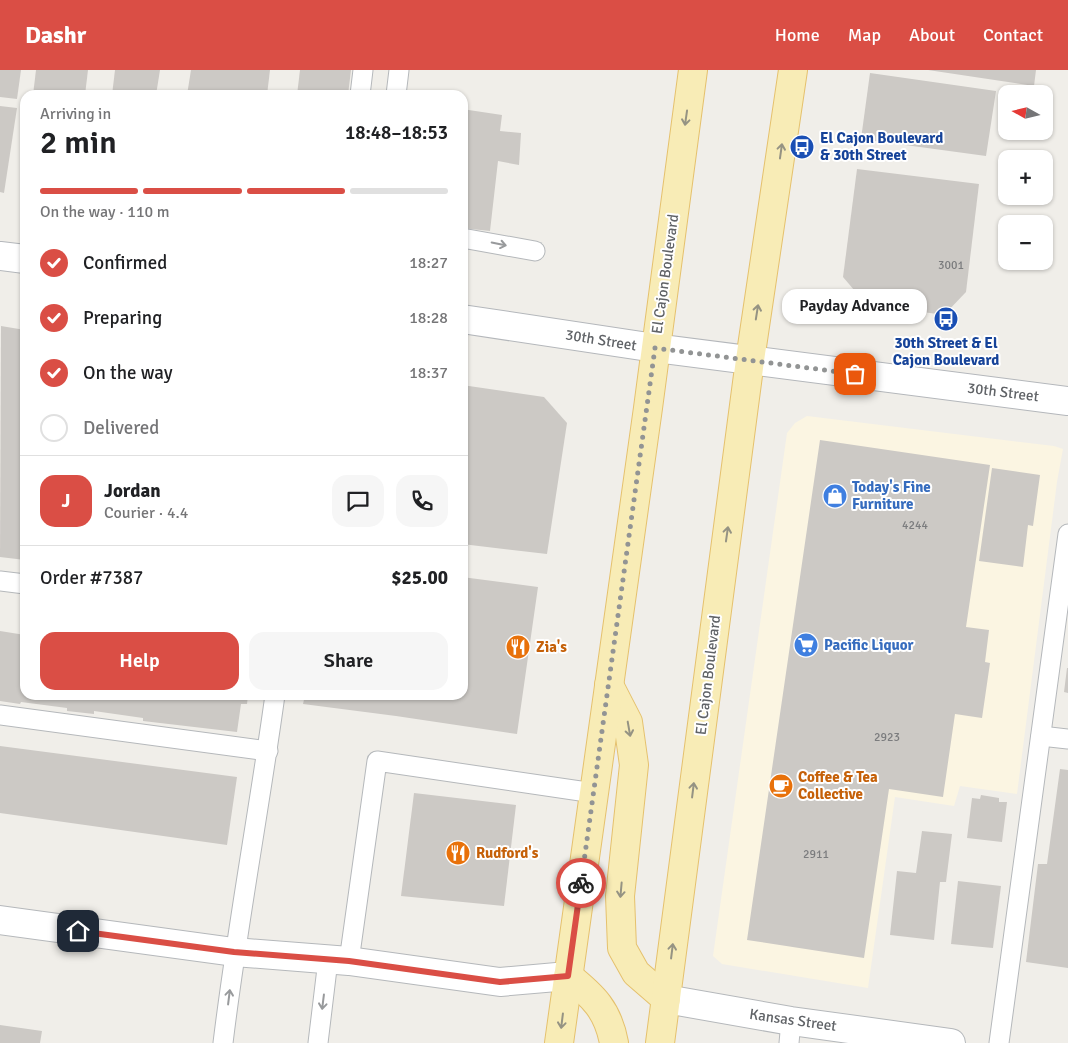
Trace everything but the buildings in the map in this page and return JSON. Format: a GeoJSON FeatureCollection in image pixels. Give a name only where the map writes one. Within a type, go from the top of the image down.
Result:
{"type":"FeatureCollection","features":[{"type":"Feature","properties":{"kind":"main road","name":"El Cajon Boulevard"},"geometry":{"type":"LineString","coordinates":[[559,1043],[693,70]]}},
{"type":"Feature","properties":{"kind":"main road","name":"El Cajon Boulevard"},"geometry":{"type":"LineString","coordinates":[[660,1043],[750,360],[793,70]]}},
{"type":"Feature","properties":{"kind":"main road"},"geometry":{"type":"LineString","coordinates":[[609,685],[628,722],[634,765],[620,896],[622,948],[636,973],[666,999]]}},
{"type":"Feature","properties":{"kind":"main road"},"geometry":{"type":"LineString","coordinates":[[568,976],[590,994],[607,1017],[614,1043]]}},
{"type":"Feature","properties":{"kind":"street"},"geometry":{"type":"LineString","coordinates":[[0,256],[20,258]]}},
{"type":"Feature","properties":{"kind":"street","name":"30th Street"},"geometry":{"type":"LineString","coordinates":[[468,320],[655,348],[1068,401]]}},
{"type":"Feature","properties":{"kind":"street"},"geometry":{"type":"LineString","coordinates":[[0,920],[234,952],[338,961],[500,982],[568,976]]}},
{"type":"Feature","properties":{"kind":"street","name":"Kansas Street"},"geometry":{"type":"LineString","coordinates":[[666,999],[790,1032],[951,1043]]}},
{"type":"Feature","properties":{"kind":"lane"},"geometry":{"type":"LineString","coordinates":[[361,90],[363,70]]}},
{"type":"Feature","properties":{"kind":"lane"},"geometry":{"type":"LineString","coordinates":[[397,90],[399,70]]}},
{"type":"Feature","properties":{"kind":"lane"},"geometry":{"type":"LineString","coordinates":[[468,239],[534,251]]}},
{"type":"Feature","properties":{"kind":"lane"},"geometry":{"type":"LineString","coordinates":[[999,1043],[1068,534]]}},
{"type":"Feature","properties":{"kind":"lane"},"geometry":{"type":"LineString","coordinates":[[0,581],[20,583]]}},
{"type":"Feature","properties":{"kind":"lane"},"geometry":{"type":"LineString","coordinates":[[223,1043],[234,952],[268,751],[274,700]]}},
{"type":"Feature","properties":{"kind":"lane"},"geometry":{"type":"LineString","coordinates":[[0,715],[268,751]]}},
{"type":"Feature","properties":{"kind":"lane"},"geometry":{"type":"LineString","coordinates":[[1041,736],[1068,739]]}},
{"type":"Feature","properties":{"kind":"lane"},"geometry":{"type":"LineString","coordinates":[[318,1043],[338,961],[377,761],[594,793]]}},
{"type":"Feature","properties":{"kind":"shaded area"},"geometry":{"type":"Polygon","coordinates":[[[807,416],[1054,446],[1063,449],[1057,482],[1017,794],[960,786],[954,806],[895,797],[868,988],[722,964],[713,956],[787,433],[795,423],[807,416]]]}},
{"type":"Feature","properties":{"kind":"way so far"},"geometry":{"type":"LineString","coordinates":[[581,883],[643,447],[655,348],[855,374]]}},
{"type":"Feature","properties":{"kind":"place","name":"El Cajon Boulevard & 30th Street"},"geometry":{"type":"Point","coordinates":[802,147]}},
{"type":"Feature","properties":{"kind":"place","name":"30th Street & El Cajon Boulevard"},"geometry":{"type":"Point","coordinates":[946,319]}},
{"type":"Feature","properties":{"kind":"place","name":"Payday Advance"},"geometry":{"type":"Point","coordinates":[855,374]}},
{"type":"Feature","properties":{"kind":"place","name":"Today's Fine Furniture"},"geometry":{"type":"Point","coordinates":[835,496]}},
{"type":"Feature","properties":{"kind":"place","name":"Pacific Liquor"},"geometry":{"type":"Point","coordinates":[806,645]}},
{"type":"Feature","properties":{"kind":"place","name":"Zia's"},"geometry":{"type":"Point","coordinates":[518,647]}},
{"type":"Feature","properties":{"kind":"place","name":"Coffee & Tea Collective"},"geometry":{"type":"Point","coordinates":[781,786]}},
{"type":"Feature","properties":{"kind":"place","name":"Rudford's"},"geometry":{"type":"Point","coordinates":[458,853]}},
{"type":"Feature","properties":{"kind":"route"},"geometry":{"type":"LineString","coordinates":[[78,931],[234,952],[349,961],[500,982],[568,976],[581,883]]}}]}
